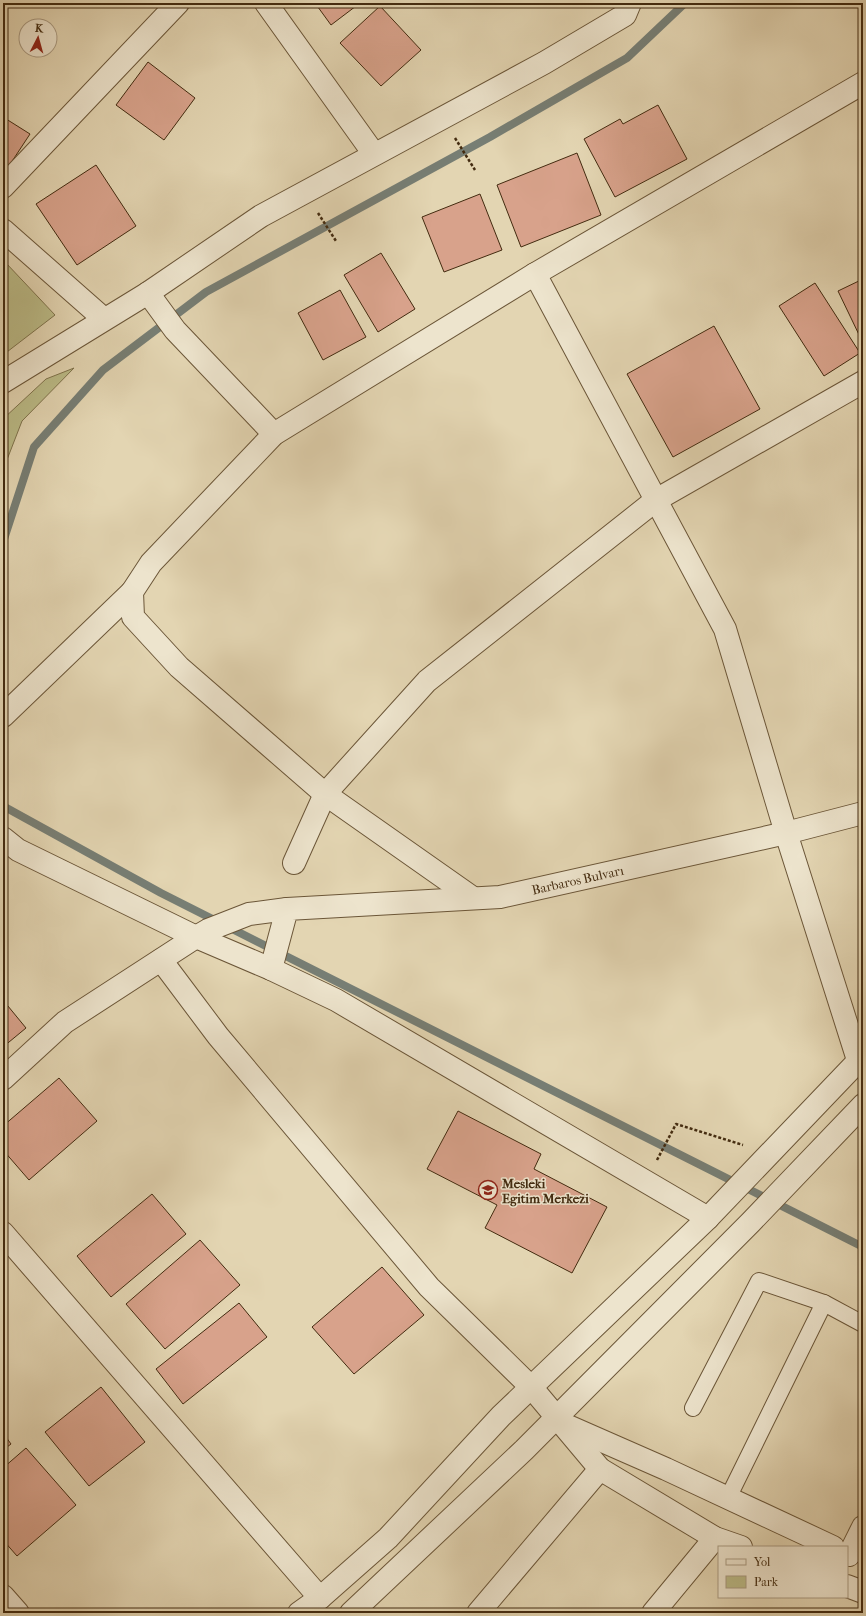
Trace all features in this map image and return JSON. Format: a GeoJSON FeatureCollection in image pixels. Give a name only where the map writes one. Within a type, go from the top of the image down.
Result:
{"type":"FeatureCollection","features":[{"type":"Feature","properties":{"kind":"street"},"geometry":{"type":"LineString","coordinates":[[3,187],[178,3]]}},
{"type":"Feature","properties":{"kind":"street"},"geometry":{"type":"LineString","coordinates":[[266,3],[374,154]]}},
{"type":"Feature","properties":{"kind":"street"},"geometry":{"type":"LineString","coordinates":[[3,382],[104,320],[153,300],[261,216],[544,63],[618,19],[625,14],[630,3]]}},
{"type":"Feature","properties":{"kind":"street"},"geometry":{"type":"LineString","coordinates":[[3,716],[132,592],[151,562],[274,434],[535,274],[863,83]]}},
{"type":"Feature","properties":{"kind":"street"},"geometry":{"type":"LineString","coordinates":[[3,230],[104,320]]}},
{"type":"Feature","properties":{"kind":"street"},"geometry":{"type":"LineString","coordinates":[[299,1613],[320,1598],[388,1538],[502,1416],[708,1218],[860,1058],[786,833],[725,629],[535,274]]}},
{"type":"Feature","properties":{"kind":"street"},"geometry":{"type":"LineString","coordinates":[[153,300],[175,330],[274,434]]}},
{"type":"Feature","properties":{"kind":"street"},"geometry":{"type":"LineString","coordinates":[[294,863],[325,794],[427,681],[656,500],[863,382]]}},
{"type":"Feature","properties":{"kind":"street"},"geometry":{"type":"LineString","coordinates":[[132,592],[133,617],[179,667],[325,794],[473,898]]}},
{"type":"Feature","properties":{"kind":"street","name":"Barbaros Bulvarı"},"geometry":{"type":"LineString","coordinates":[[3,1079],[65,1022],[202,933],[250,914],[284,919],[473,898],[500,897],[786,833],[863,813]]}},
{"type":"Feature","properties":{"kind":"street"},"geometry":{"type":"LineString","coordinates":[[3,838],[18,850],[202,933],[273,963],[708,1218]]}},
{"type":"Feature","properties":{"kind":"street"},"geometry":{"type":"LineString","coordinates":[[273,963],[284,919]]}},
{"type":"Feature","properties":{"kind":"street"},"geometry":{"type":"LineString","coordinates":[[161,960],[218,1036],[429,1288],[532,1388],[600,1468],[715,1538],[738,1546]]}},
{"type":"Feature","properties":{"kind":"street"},"geometry":{"type":"LineString","coordinates":[[351,1613],[524,1450],[559,1420],[863,1105]]}},
{"type":"Feature","properties":{"kind":"street"},"geometry":{"type":"LineString","coordinates":[[3,1233],[320,1598]]}},
{"type":"Feature","properties":{"kind":"street"},"geometry":{"type":"LineString","coordinates":[[559,1420],[831,1546]]}},
{"type":"Feature","properties":{"kind":"street"},"geometry":{"type":"LineString","coordinates":[[478,1613],[600,1468]]}},
{"type":"Feature","properties":{"kind":"street"},"geometry":{"type":"LineString","coordinates":[[848,1554],[863,1528]]}},
{"type":"Feature","properties":{"kind":"street"},"geometry":{"type":"LineString","coordinates":[[653,1613],[715,1538]]}},
{"type":"Feature","properties":{"kind":"street"},"geometry":{"type":"LineString","coordinates":[[848,1586],[863,1592]]}},
{"type":"Feature","properties":{"kind":"street"},"geometry":{"type":"LineString","coordinates":[[3,1596],[18,1613]]}},
{"type":"Feature","properties":{"kind":"lane"},"geometry":{"type":"LineString","coordinates":[[693,1408],[759,1281],[824,1303],[863,1324]]}},
{"type":"Feature","properties":{"kind":"lane"},"geometry":{"type":"LineString","coordinates":[[728,1498],[824,1303]]}},
{"type":"Feature","properties":{"kind":"path"},"geometry":{"type":"LineString","coordinates":[[442,118],[475,170]]}},
{"type":"Feature","properties":{"kind":"path"},"geometry":{"type":"LineString","coordinates":[[304,192],[336,242]]}},
{"type":"Feature","properties":{"kind":"path"},"geometry":{"type":"LineString","coordinates":[[656,1162],[676,1124],[765,1158]]}},
{"type":"Feature","properties":{"kind":"green space"},"geometry":{"type":"Polygon","coordinates":[[[6,263],[55,315],[3,355],[3,271],[6,263]]]}},
{"type":"Feature","properties":{"kind":"green space"},"geometry":{"type":"Polygon","coordinates":[[[74,368],[22,421],[3,470],[3,419],[46,379],[74,368]]]}},
{"type":"Feature","properties":{"kind":"building"},"geometry":{"type":"Polygon","coordinates":[[[315,3],[360,3],[331,25],[315,3]]]}},
{"type":"Feature","properties":{"kind":"building"},"geometry":{"type":"Polygon","coordinates":[[[380,6],[421,50],[381,86],[340,43],[380,6]]]}},
{"type":"Feature","properties":{"kind":"building"},"geometry":{"type":"Polygon","coordinates":[[[148,62],[195,98],[164,140],[116,105],[148,62]]]}},
{"type":"Feature","properties":{"kind":"building"},"geometry":{"type":"Polygon","coordinates":[[[658,105],[687,159],[615,197],[584,139],[620,119],[623,124],[658,105]]]}},
{"type":"Feature","properties":{"kind":"building"},"geometry":{"type":"Polygon","coordinates":[[[3,117],[30,134],[3,175],[3,117]]]}},
{"type":"Feature","properties":{"kind":"building"},"geometry":{"type":"Polygon","coordinates":[[[577,153],[601,215],[521,247],[497,185],[577,153]]]}},
{"type":"Feature","properties":{"kind":"building"},"geometry":{"type":"Polygon","coordinates":[[[96,165],[136,226],[77,265],[36,204],[96,165]]]}},
{"type":"Feature","properties":{"kind":"building"},"geometry":{"type":"Polygon","coordinates":[[[480,194],[502,250],[444,272],[422,217],[480,194]]]}},
{"type":"Feature","properties":{"kind":"building"},"geometry":{"type":"Polygon","coordinates":[[[381,253],[415,309],[378,332],[344,275],[381,253]]]}},
{"type":"Feature","properties":{"kind":"building"},"geometry":{"type":"Polygon","coordinates":[[[863,279],[863,343],[838,291],[863,279]]]}},
{"type":"Feature","properties":{"kind":"building"},"geometry":{"type":"Polygon","coordinates":[[[815,283],[860,353],[824,376],[779,306],[815,283]]]}},
{"type":"Feature","properties":{"kind":"building"},"geometry":{"type":"Polygon","coordinates":[[[340,290],[366,337],[323,360],[298,313],[340,290]]]}},
{"type":"Feature","properties":{"kind":"building"},"geometry":{"type":"Polygon","coordinates":[[[714,326],[760,409],[673,457],[627,374],[714,326]]]}},
{"type":"Feature","properties":{"kind":"building"},"geometry":{"type":"Polygon","coordinates":[[[3,1000],[26,1028],[3,1047],[3,1000]]]}},
{"type":"Feature","properties":{"kind":"building"},"geometry":{"type":"Polygon","coordinates":[[[59,1078],[97,1121],[29,1180],[3,1150],[3,1126],[59,1078]]]}},
{"type":"Feature","properties":{"kind":"building"},"geometry":{"type":"Polygon","coordinates":[[[458,1111],[541,1154],[534,1169],[607,1207],[572,1273],[485,1228],[497,1205],[427,1169],[458,1111]]]}},
{"type":"Feature","properties":{"kind":"building"},"geometry":{"type":"Polygon","coordinates":[[[152,1194],[186,1234],[111,1297],[77,1256],[152,1194]]]}},
{"type":"Feature","properties":{"kind":"building"},"geometry":{"type":"Polygon","coordinates":[[[200,1240],[240,1285],[165,1349],[126,1304],[200,1240]]]}},
{"type":"Feature","properties":{"kind":"building"},"geometry":{"type":"Polygon","coordinates":[[[382,1267],[424,1315],[354,1374],[312,1327],[382,1267]]]}},
{"type":"Feature","properties":{"kind":"building"},"geometry":{"type":"Polygon","coordinates":[[[239,1303],[267,1337],[183,1404],[156,1369],[239,1303]]]}},
{"type":"Feature","properties":{"kind":"building"},"geometry":{"type":"Polygon","coordinates":[[[101,1387],[145,1442],[89,1486],[45,1432],[101,1387]]]}},
{"type":"Feature","properties":{"kind":"building"},"geometry":{"type":"Polygon","coordinates":[[[3,1433],[11,1444],[3,1450],[3,1433]]]}},
{"type":"Feature","properties":{"kind":"building"},"geometry":{"type":"Polygon","coordinates":[[[26,1448],[76,1505],[17,1556],[3,1540],[3,1468],[26,1448]]]}},
{"type":"Feature","properties":{"kind":"waterway"},"geometry":{"type":"LineString","coordinates":[[3,542],[34,447],[103,370],[206,292],[490,137],[627,58],[685,3]]}},
{"type":"Feature","properties":{"kind":"waterway"},"geometry":{"type":"LineString","coordinates":[[3,806],[161,893],[863,1247]]}},
{"type":"Feature","properties":{"kind":"place","name":"Mesleki Egitim Merkezi"},"geometry":{"type":"Point","coordinates":[488,1190]}}]}
